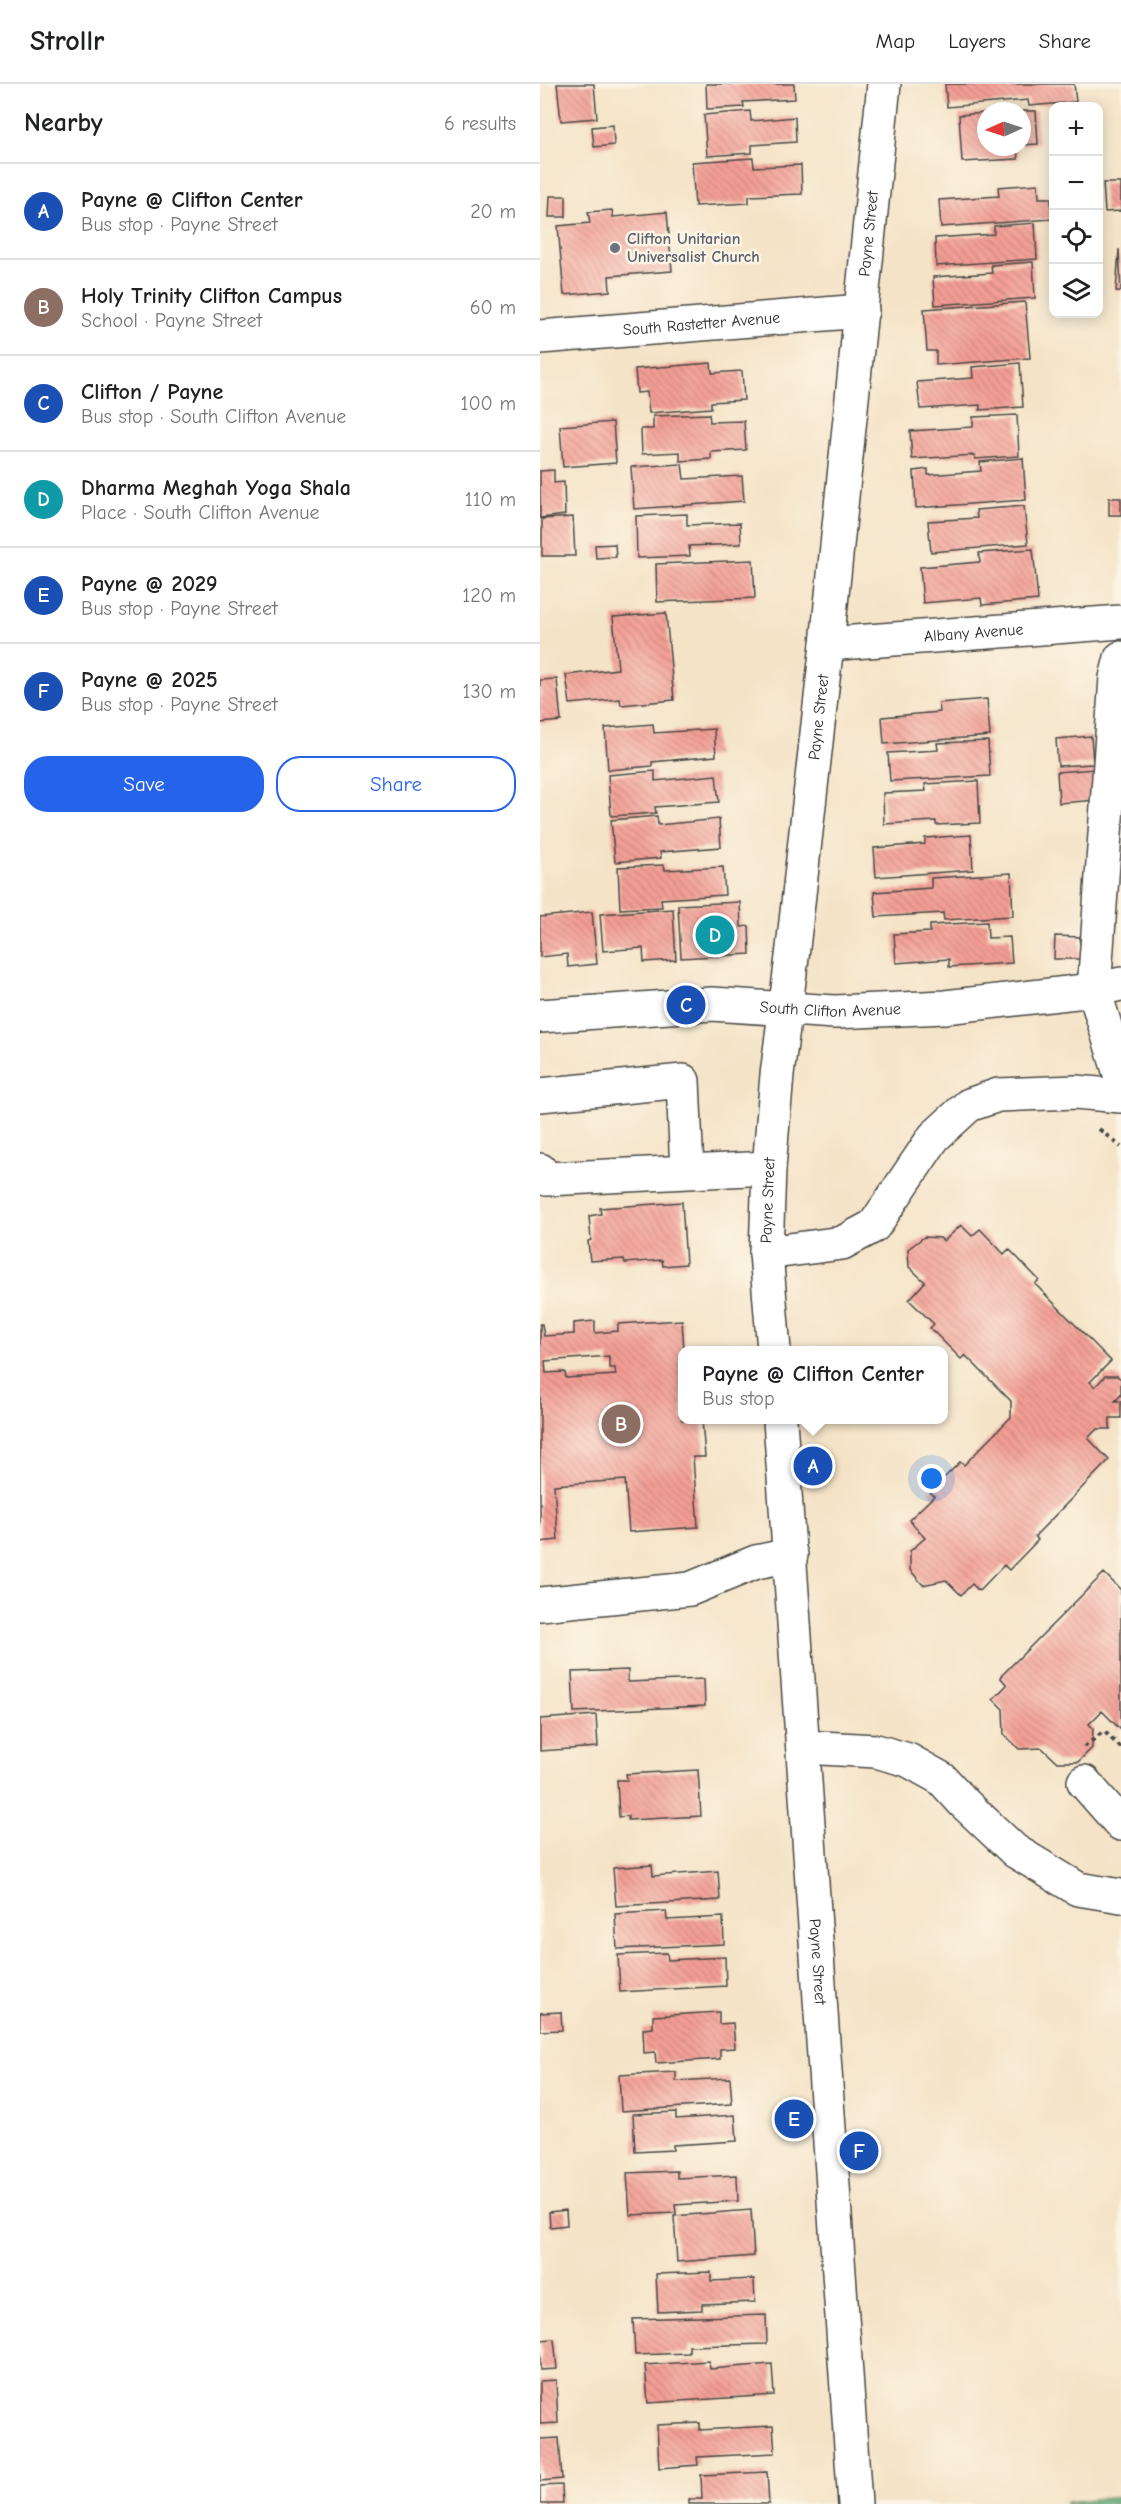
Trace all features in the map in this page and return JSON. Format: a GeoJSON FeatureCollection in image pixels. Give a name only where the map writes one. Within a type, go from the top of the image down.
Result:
{"type":"FeatureCollection","features":[{"type":"Feature","properties":{"kind":"street","name":"Payne Street"},"geometry":{"type":"LineString","coordinates":[[774,1346],[766,1253],[769,1168],[777,1075],[827,644],[884,84]]}},
{"type":"Feature","properties":{"kind":"street","name":"South Rastetter Avenue"},"geometry":{"type":"LineString","coordinates":[[540,337],[862,311]]}},
{"type":"Feature","properties":{"kind":"street","name":"Albany Avenue"},"geometry":{"type":"LineString","coordinates":[[827,644],[1121,622]]}},
{"type":"Feature","properties":{"kind":"street"},"geometry":{"type":"LineString","coordinates":[[1121,658],[1116,678],[1108,987],[1121,1077]]}},
{"type":"Feature","properties":{"kind":"street","name":"South Clifton Avenue"},"geometry":{"type":"LineString","coordinates":[[540,1016],[712,1004],[835,1012],[945,1007],[1108,987]]}},
{"type":"Feature","properties":{"kind":"street"},"geometry":{"type":"LineString","coordinates":[[540,1095],[683,1082],[687,1171]]}},
{"type":"Feature","properties":{"kind":"street"},"geometry":{"type":"LineString","coordinates":[[766,1253],[842,1243],[874,1226],[934,1137],[969,1105],[998,1095],[1076,1092],[1121,1096]]}},
{"type":"Feature","properties":{"kind":"street"},"geometry":{"type":"LineString","coordinates":[[540,1170],[547,1179],[769,1168]]}},
{"type":"Feature","properties":{"kind":"street","name":"Payne Street"},"geometry":{"type":"LineString","coordinates":[[780,1424],[855,2504]]}},
{"type":"Feature","properties":{"kind":"street"},"geometry":{"type":"LineString","coordinates":[[540,1604],[690,1589],[756,1562],[791,1555]]}},
{"type":"Feature","properties":{"kind":"street"},"geometry":{"type":"LineString","coordinates":[[803,1747],[876,1751],[908,1760],[942,1779],[1015,1851],[1078,1888],[1121,1896]]}},
{"type":"Feature","properties":{"kind":"street"},"geometry":{"type":"LineString","coordinates":[[1082,1767],[1121,1824]]}},
{"type":"Feature","properties":{"kind":"path"},"geometry":{"type":"LineString","coordinates":[[1094,1126],[1121,1148]]}},
{"type":"Feature","properties":{"kind":"path"},"geometry":{"type":"LineString","coordinates":[[1082,1767],[1104,1731],[1121,1748]]}},
{"type":"Feature","properties":{"kind":"green space"},"geometry":{"type":"Polygon","coordinates":[[[1121,2496],[1121,2504],[1065,2504],[1067,2502],[1121,2496]]]}},
{"type":"Feature","properties":{"kind":"building"},"geometry":{"type":"Polygon","coordinates":[[[557,84],[594,84],[597,118],[561,121],[557,84]]]}},
{"type":"Feature","properties":{"kind":"building"},"geometry":{"type":"Polygon","coordinates":[[[706,84],[794,84],[795,99],[743,102],[744,107],[707,109],[706,84]]]}},
{"type":"Feature","properties":{"kind":"building"},"geometry":{"type":"Polygon","coordinates":[[[945,84],[1074,84],[1076,102],[1049,102],[1049,104],[1031,106],[1028,100],[977,102],[977,104],[947,107],[945,84]]]}},
{"type":"Feature","properties":{"kind":"building"},"geometry":{"type":"Polygon","coordinates":[[[750,111],[751,121],[795,117],[796,142],[752,145],[752,153],[707,156],[704,115],[750,111]]]}},
{"type":"Feature","properties":{"kind":"building"},"geometry":{"type":"Polygon","coordinates":[[[1031,111],[1036,111],[1038,144],[1031,144],[1031,111]]]}},
{"type":"Feature","properties":{"kind":"building"},"geometry":{"type":"Polygon","coordinates":[[[977,114],[977,156],[1018,156],[1018,159],[962,162],[959,115],[977,114]]]}},
{"type":"Feature","properties":{"kind":"building"},"geometry":{"type":"Polygon","coordinates":[[[613,125],[614,145],[594,147],[592,127],[613,125]]]}},
{"type":"Feature","properties":{"kind":"building"},"geometry":{"type":"Polygon","coordinates":[[[753,158],[754,167],[801,165],[802,194],[749,196],[749,203],[695,206],[692,162],[753,158]]]}},
{"type":"Feature","properties":{"kind":"building"},"geometry":{"type":"Polygon","coordinates":[[[1103,183],[1121,183],[1121,211],[1105,212],[1103,183]]]}},
{"type":"Feature","properties":{"kind":"building"},"geometry":{"type":"Polygon","coordinates":[[[1038,184],[1039,198],[1049,198],[1049,219],[941,227],[939,200],[999,196],[998,187],[1038,184]]]}},
{"type":"Feature","properties":{"kind":"building"},"geometry":{"type":"Polygon","coordinates":[[[550,196],[566,196],[566,217],[549,217],[550,196]]]}},
{"type":"Feature","properties":{"kind":"building","name":"Clifton Unitarian Universalist Church"},"geometry":{"type":"Polygon","coordinates":[[[612,210],[613,217],[667,212],[672,271],[609,276],[610,291],[564,295],[558,226],[590,223],[588,212],[612,210]]]}},
{"type":"Feature","properties":{"kind":"building"},"geometry":{"type":"Polygon","coordinates":[[[1035,223],[1037,259],[936,266],[935,238],[994,234],[994,226],[1035,223]]]}},
{"type":"Feature","properties":{"kind":"building"},"geometry":{"type":"Polygon","coordinates":[[[1119,249],[1121,291],[1116,291],[1119,249]]]}},
{"type":"Feature","properties":{"kind":"building"},"geometry":{"type":"Polygon","coordinates":[[[1033,262],[1035,298],[935,305],[933,277],[992,273],[991,265],[1033,262]]]}},
{"type":"Feature","properties":{"kind":"building"},"geometry":{"type":"Polygon","coordinates":[[[1025,302],[1030,358],[936,365],[936,351],[927,351],[924,309],[1025,302]]]}},
{"type":"Feature","properties":{"kind":"building"},"geometry":{"type":"Polygon","coordinates":[[[711,363],[712,373],[742,371],[744,400],[711,402],[711,408],[649,413],[647,392],[637,393],[635,369],[711,363]]]}},
{"type":"Feature","properties":{"kind":"building"},"geometry":{"type":"Polygon","coordinates":[[[1020,363],[1023,407],[980,410],[980,405],[920,409],[917,382],[973,378],[972,367],[1020,363]]]}},
{"type":"Feature","properties":{"kind":"building"},"geometry":{"type":"Polygon","coordinates":[[[709,414],[710,422],[744,421],[746,450],[711,452],[711,459],[680,461],[680,452],[642,454],[641,429],[653,429],[653,416],[709,414]]]}},
{"type":"Feature","properties":{"kind":"building"},"geometry":{"type":"Polygon","coordinates":[[[1017,415],[1019,456],[975,459],[975,455],[912,459],[910,431],[973,427],[973,417],[1017,415]]]}},
{"type":"Feature","properties":{"kind":"building"},"geometry":{"type":"Polygon","coordinates":[[[613,422],[616,463],[563,467],[560,426],[613,422]]]}},
{"type":"Feature","properties":{"kind":"building"},"geometry":{"type":"Polygon","coordinates":[[[1023,458],[1026,500],[916,508],[914,471],[928,469],[928,475],[981,471],[980,462],[1023,458]]]}},
{"type":"Feature","properties":{"kind":"building"},"geometry":{"type":"Polygon","coordinates":[[[682,464],[684,479],[742,476],[744,501],[634,509],[631,467],[682,464]]]}},
{"type":"Feature","properties":{"kind":"building"},"geometry":{"type":"Polygon","coordinates":[[[554,470],[554,483],[564,482],[565,515],[540,518],[540,471],[554,470]]]}},
{"type":"Feature","properties":{"kind":"building"},"geometry":{"type":"Polygon","coordinates":[[[1109,498],[1121,498],[1121,515],[1109,515],[1109,498]]]}},
{"type":"Feature","properties":{"kind":"building"},"geometry":{"type":"Polygon","coordinates":[[[1024,506],[1028,544],[931,552],[928,521],[977,518],[976,510],[1024,506]]]}},
{"type":"Feature","properties":{"kind":"building"},"geometry":{"type":"Polygon","coordinates":[[[687,514],[687,525],[740,523],[741,544],[689,546],[690,556],[637,558],[636,516],[687,514]]]}},
{"type":"Feature","properties":{"kind":"building"},"geometry":{"type":"Polygon","coordinates":[[[573,517],[575,556],[542,556],[542,519],[573,517]]]}},
{"type":"Feature","properties":{"kind":"building"},"geometry":{"type":"Polygon","coordinates":[[[615,544],[616,557],[596,558],[595,545],[615,544]]]}},
{"type":"Feature","properties":{"kind":"building"},"geometry":{"type":"Polygon","coordinates":[[[1033,549],[1038,600],[982,605],[981,598],[923,603],[920,567],[980,562],[979,553],[1033,549]]]}},
{"type":"Feature","properties":{"kind":"building"},"geometry":{"type":"Polygon","coordinates":[[[753,560],[755,598],[657,602],[656,564],[753,560]]]}},
{"type":"Feature","properties":{"kind":"building"},"geometry":{"type":"Polygon","coordinates":[[[666,613],[674,700],[621,705],[620,699],[570,704],[566,675],[618,669],[613,617],[666,613]]]}},
{"type":"Feature","properties":{"kind":"building"},"geometry":{"type":"Polygon","coordinates":[[[557,679],[561,721],[540,723],[540,680],[557,679]]]}},
{"type":"Feature","properties":{"kind":"building"},"geometry":{"type":"Polygon","coordinates":[[[987,699],[990,736],[884,744],[882,717],[940,712],[939,703],[987,699]]]}},
{"type":"Feature","properties":{"kind":"building"},"geometry":{"type":"Polygon","coordinates":[[[653,724],[654,733],[714,729],[716,756],[652,762],[652,766],[608,770],[605,728],[653,724]]]}},
{"type":"Feature","properties":{"kind":"building"},"geometry":{"type":"Polygon","coordinates":[[[1091,736],[1093,764],[1058,766],[1056,739],[1091,736]]]}},
{"type":"Feature","properties":{"kind":"building"},"geometry":{"type":"Polygon","coordinates":[[[988,741],[990,776],[890,781],[888,753],[938,750],[937,743],[988,741]]]}},
{"type":"Feature","properties":{"kind":"building"},"geometry":{"type":"Polygon","coordinates":[[[1095,769],[1098,800],[1059,803],[1057,772],[1095,769]]]}},
{"type":"Feature","properties":{"kind":"building"},"geometry":{"type":"Polygon","coordinates":[[[655,771],[655,781],[716,775],[719,802],[655,807],[656,813],[611,816],[608,775],[655,771]]]}},
{"type":"Feature","properties":{"kind":"building"},"geometry":{"type":"Polygon","coordinates":[[[978,781],[980,823],[936,825],[936,821],[884,824],[883,793],[926,791],[925,784],[978,781]]]}},
{"type":"Feature","properties":{"kind":"building"},"geometry":{"type":"Polygon","coordinates":[[[657,816],[658,825],[719,819],[721,847],[660,852],[661,858],[615,862],[611,820],[657,816]]]}},
{"type":"Feature","properties":{"kind":"building"},"geometry":{"type":"Polygon","coordinates":[[[971,835],[973,870],[876,877],[874,848],[925,844],[925,838],[971,835]]]}},
{"type":"Feature","properties":{"kind":"building"},"geometry":{"type":"Polygon","coordinates":[[[664,865],[665,870],[723,867],[725,895],[661,899],[662,907],[620,909],[618,867],[664,865]]]}},
{"type":"Feature","properties":{"kind":"building"},"geometry":{"type":"Polygon","coordinates":[[[1011,873],[1013,916],[944,920],[943,913],[876,917],[874,892],[931,888],[931,878],[1011,873]]]}},
{"type":"Feature","properties":{"kind":"building"},"geometry":{"type":"Polygon","coordinates":[[[740,902],[741,927],[749,926],[750,954],[681,958],[678,905],[740,902]]]}},
{"type":"Feature","properties":{"kind":"building"},"geometry":{"type":"Polygon","coordinates":[[[673,909],[676,960],[644,962],[643,948],[603,951],[600,914],[673,909]]]}},
{"type":"Feature","properties":{"kind":"building"},"geometry":{"type":"Polygon","coordinates":[[[592,912],[597,964],[568,967],[567,954],[540,957],[540,917],[592,912]]]}},
{"type":"Feature","properties":{"kind":"building"},"geometry":{"type":"Polygon","coordinates":[[[987,922],[988,938],[1010,937],[1012,963],[949,967],[949,959],[896,963],[894,934],[930,932],[930,925],[987,922]]]}},
{"type":"Feature","properties":{"kind":"building"},"geometry":{"type":"Polygon","coordinates":[[[1055,936],[1080,937],[1080,959],[1054,959],[1055,936]]]}},
{"type":"Feature","properties":{"kind":"building"},"geometry":{"type":"Polygon","coordinates":[[[682,1202],[686,1264],[663,1266],[662,1260],[625,1263],[624,1259],[590,1261],[589,1216],[601,1214],[600,1208],[682,1202]]]}},
{"type":"Feature","properties":{"kind":"building"},"geometry":{"type":"Polygon","coordinates":[[[961,1225],[972,1236],[980,1229],[1004,1254],[1009,1249],[1039,1280],[1035,1284],[1111,1361],[1090,1382],[1095,1387],[1105,1376],[1117,1376],[1121,1379],[1121,1395],[1115,1401],[1121,1401],[1121,1418],[1110,1418],[1110,1429],[1097,1429],[1088,1438],[1109,1460],[1035,1536],[1038,1540],[1009,1570],[1004,1565],[979,1591],[972,1584],[961,1595],[946,1580],[923,1585],[910,1570],[910,1551],[925,1538],[909,1520],[934,1496],[930,1492],[960,1462],[964,1465],[1011,1417],[1011,1401],[965,1355],[961,1359],[930,1328],[934,1324],[909,1300],[925,1282],[909,1267],[908,1249],[924,1237],[940,1238],[944,1241],[961,1225]]]}},
{"type":"Feature","properties":{"kind":"building"},"geometry":{"type":"Polygon","coordinates":[[[682,1320],[684,1346],[678,1346],[678,1424],[702,1424],[705,1457],[693,1457],[698,1527],[629,1532],[625,1480],[554,1485],[558,1540],[540,1542],[540,1324],[542,1324],[544,1336],[574,1334],[574,1323],[595,1321],[595,1333],[618,1331],[618,1324],[682,1320]],[[609,1356],[545,1361],[546,1373],[565,1372],[566,1378],[616,1375],[615,1368],[609,1368],[609,1356]]]}},
{"type":"Feature","properties":{"kind":"building"},"geometry":{"type":"Polygon","coordinates":[[[1104,1573],[1121,1590],[1121,1730],[1102,1711],[1089,1724],[1093,1728],[1092,1748],[1078,1762],[1057,1762],[1042,1748],[1019,1749],[1004,1734],[1003,1709],[993,1699],[1007,1685],[1000,1677],[1104,1573]]]}},
{"type":"Feature","properties":{"kind":"building"},"geometry":{"type":"Polygon","coordinates":[[[628,1670],[628,1682],[704,1679],[705,1706],[574,1712],[572,1672],[628,1670]]]}},
{"type":"Feature","properties":{"kind":"building"},"geometry":{"type":"Polygon","coordinates":[[[596,1715],[598,1747],[540,1751],[540,1719],[596,1715]]]}},
{"type":"Feature","properties":{"kind":"building"},"geometry":{"type":"Polygon","coordinates":[[[698,1770],[701,1816],[628,1820],[628,1816],[619,1817],[617,1780],[627,1780],[626,1774],[698,1770]]]}},
{"type":"Feature","properties":{"kind":"building"},"geometry":{"type":"Polygon","coordinates":[[[652,1865],[653,1876],[718,1871],[720,1900],[616,1906],[613,1868],[652,1865]]]}},
{"type":"Feature","properties":{"kind":"building"},"geometry":{"type":"Polygon","coordinates":[[[666,1911],[667,1920],[723,1917],[724,1944],[617,1949],[615,1914],[666,1911]]]}},
{"type":"Feature","properties":{"kind":"building"},"geometry":{"type":"Polygon","coordinates":[[[667,1953],[668,1960],[725,1957],[726,1986],[620,1992],[618,1955],[667,1953]]]}},
{"type":"Feature","properties":{"kind":"building"},"geometry":{"type":"Polygon","coordinates":[[[561,2012],[562,2030],[540,2031],[540,2013],[561,2012]]]}},
{"type":"Feature","properties":{"kind":"building"},"geometry":{"type":"Polygon","coordinates":[[[719,2012],[719,2024],[733,2023],[735,2048],[720,2049],[720,2059],[656,2063],[655,2052],[644,2053],[643,2029],[653,2028],[653,2016],[719,2012]]]}},
{"type":"Feature","properties":{"kind":"building"},"geometry":{"type":"Polygon","coordinates":[[[676,2072],[676,2081],[730,2078],[732,2104],[621,2111],[619,2075],[676,2072]]]}},
{"type":"Feature","properties":{"kind":"building"},"geometry":{"type":"Polygon","coordinates":[[[676,2112],[676,2119],[735,2115],[737,2141],[673,2145],[673,2150],[635,2152],[633,2114],[676,2112]]]}},
{"type":"Feature","properties":{"kind":"building"},"geometry":{"type":"Polygon","coordinates":[[[677,2171],[677,2178],[737,2175],[738,2201],[675,2205],[676,2213],[630,2215],[627,2173],[677,2171]]]}},
{"type":"Feature","properties":{"kind":"building"},"geometry":{"type":"Polygon","coordinates":[[[566,2210],[567,2225],[550,2227],[549,2212],[566,2210]]]}},
{"type":"Feature","properties":{"kind":"building"},"geometry":{"type":"Polygon","coordinates":[[[751,2210],[754,2256],[677,2262],[674,2216],[751,2210]]]}},
{"type":"Feature","properties":{"kind":"building"},"geometry":{"type":"Polygon","coordinates":[[[711,2272],[711,2281],[754,2279],[755,2302],[702,2304],[702,2310],[658,2312],[656,2274],[711,2272]]]}},
{"type":"Feature","properties":{"kind":"building"},"geometry":{"type":"Polygon","coordinates":[[[766,2315],[767,2344],[689,2346],[689,2353],[635,2355],[633,2319],[766,2315]]]}},
{"type":"Feature","properties":{"kind":"building"},"geometry":{"type":"Polygon","coordinates":[[[554,2339],[557,2369],[540,2370],[540,2340],[554,2339]]]}},
{"type":"Feature","properties":{"kind":"building"},"geometry":{"type":"Polygon","coordinates":[[[709,2361],[710,2369],[772,2364],[774,2395],[648,2403],[645,2365],[709,2361]]]}},
{"type":"Feature","properties":{"kind":"building"},"geometry":{"type":"Polygon","coordinates":[[[556,2380],[558,2423],[540,2424],[540,2381],[556,2380]]]}},
{"type":"Feature","properties":{"kind":"building"},"geometry":{"type":"Polygon","coordinates":[[[700,2423],[700,2430],[773,2426],[775,2453],[697,2457],[698,2465],[659,2468],[657,2425],[700,2423]]]}},
{"type":"Feature","properties":{"kind":"building"},"geometry":{"type":"Polygon","coordinates":[[[559,2438],[562,2479],[540,2481],[540,2439],[559,2438]]]}},
{"type":"Feature","properties":{"kind":"building"},"geometry":{"type":"Polygon","coordinates":[[[767,2472],[769,2504],[689,2504],[689,2499],[702,2499],[701,2475],[767,2472]]]}},
{"type":"Feature","properties":{"kind":"building"},"geometry":{"type":"Polygon","coordinates":[[[562,2485],[563,2504],[540,2504],[540,2486],[562,2485]]]}},
{"type":"Feature","properties":{"kind":"place","name":"Clifton Unitarian Universalist Church"},"geometry":{"type":"Point","coordinates":[615,248]}},
{"type":"Feature","properties":{"kind":"place","name":"Dharma Meghah Yoga Shala"},"geometry":{"type":"Point","coordinates":[715,935]}},
{"type":"Feature","properties":{"kind":"place","name":"Clifton / Payne"},"geometry":{"type":"Point","coordinates":[686,1005]}},
{"type":"Feature","properties":{"kind":"place","name":"Holy Trinity Clifton Campus"},"geometry":{"type":"Point","coordinates":[621,1424]}},
{"type":"Feature","properties":{"kind":"place","name":"Payne @ Clifton Center"},"geometry":{"type":"Point","coordinates":[813,1466]}},
{"type":"Feature","properties":{"kind":"place","name":"Payne @ 2029"},"geometry":{"type":"Point","coordinates":[794,2119]}},
{"type":"Feature","properties":{"kind":"place","name":"Payne @ 2025"},"geometry":{"type":"Point","coordinates":[859,2151]}}]}
